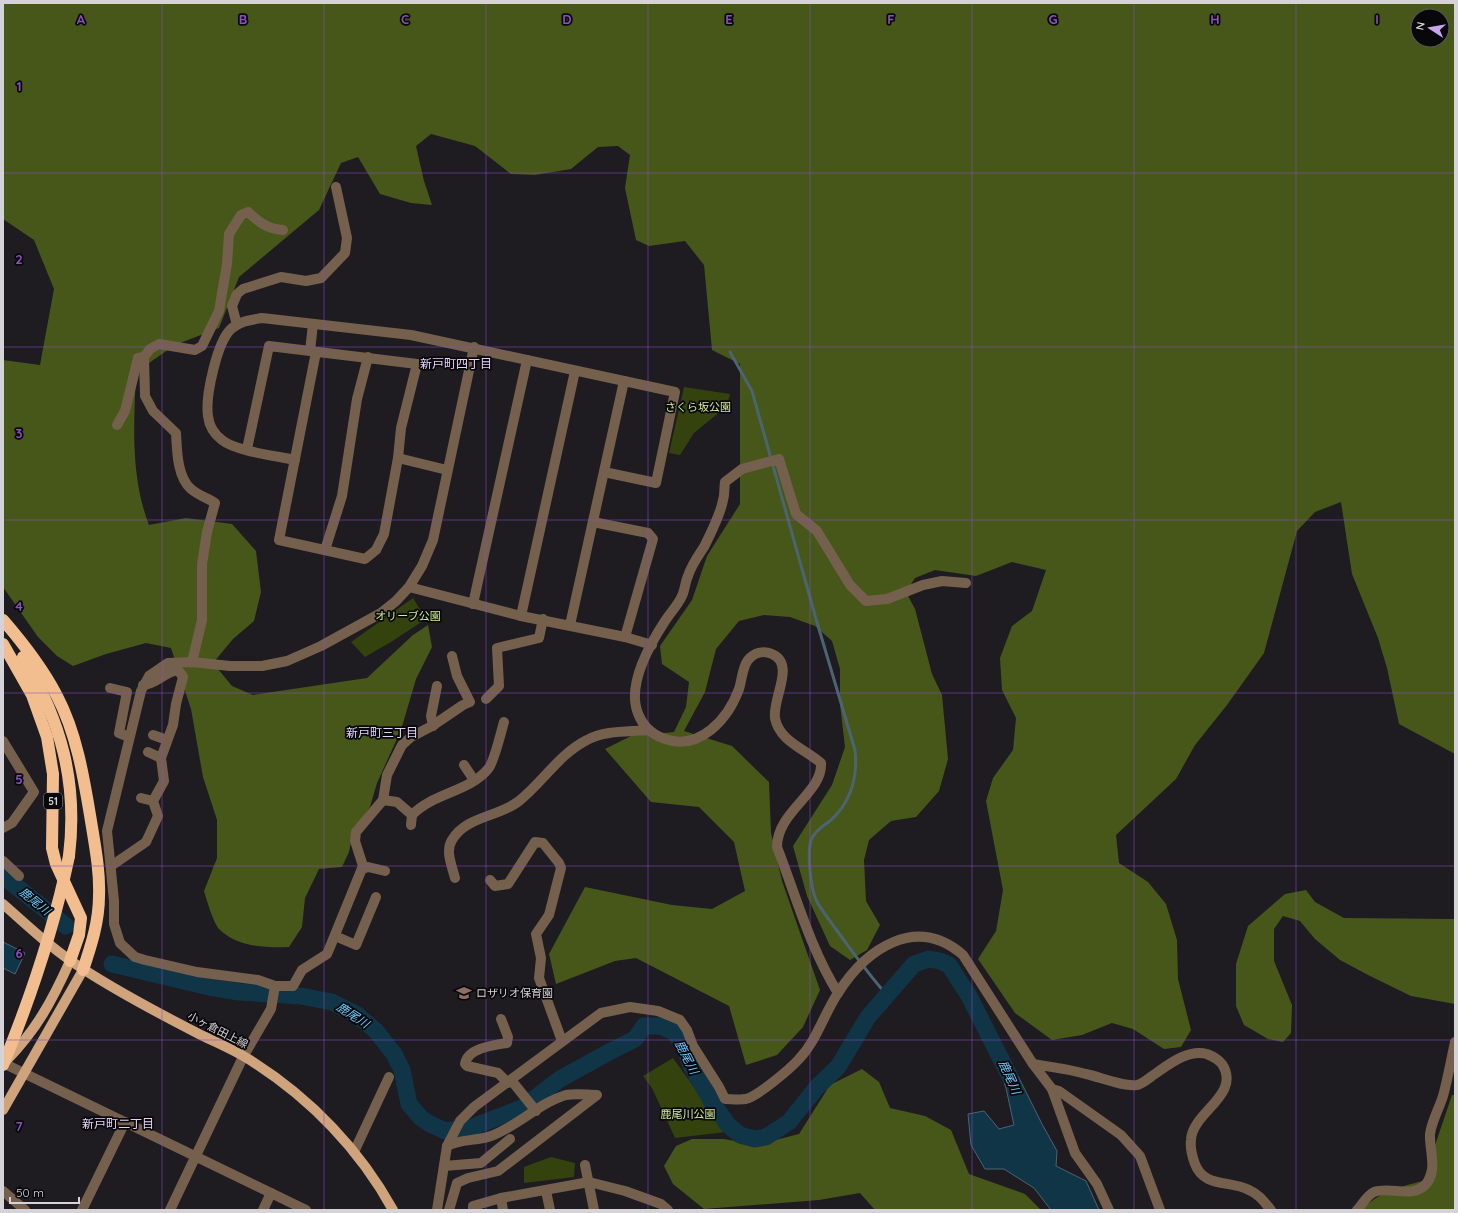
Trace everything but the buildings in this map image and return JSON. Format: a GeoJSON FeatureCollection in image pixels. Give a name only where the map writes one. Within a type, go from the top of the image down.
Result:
{"type":"FeatureCollection","features":[{"type":"Feature","properties":{"kind":"highway"},"geometry":{"type":"LineString","coordinates":[[3,620],[44,674],[57,696],[73,736],[83,776],[95,842],[99,896],[95,932],[83,970]]}},
{"type":"Feature","properties":{"kind":"highway","name":"51"},"geometry":{"type":"LineString","coordinates":[[3,627],[39,685],[51,710],[61,741],[72,796],[73,817],[69,856],[54,920],[38,975],[3,1064]]}},
{"type":"Feature","properties":{"kind":"highway","name":"51"},"geometry":{"type":"LineString","coordinates":[[3,644],[32,695],[47,737],[53,774],[52,848],[56,864],[81,918],[79,935],[70,961]]}},
{"type":"Feature","properties":{"kind":"main road","name":"小ヶ倉田上線"},"geometry":{"type":"LineString","coordinates":[[3,904],[70,961],[83,970],[161,1015],[243,1056],[274,1077],[318,1112],[354,1152],[383,1191],[393,1210]]}},
{"type":"Feature","properties":{"kind":"main road","name":"51"},"geometry":{"type":"LineString","coordinates":[[3,1064],[30,1036],[50,1004],[70,961]]}},
{"type":"Feature","properties":{"kind":"main road"},"geometry":{"type":"LineString","coordinates":[[3,1110],[83,970]]}},
{"type":"Feature","properties":{"kind":"street"},"geometry":{"type":"LineString","coordinates":[[237,325],[232,306],[236,294],[243,289],[281,277],[306,281],[321,278],[345,253],[347,238],[336,187]]}},
{"type":"Feature","properties":{"kind":"street"},"geometry":{"type":"LineString","coordinates":[[192,662],[202,620],[202,564],[207,532],[215,503],[192,490],[184,479],[178,459],[176,433],[153,411],[145,396],[144,357],[150,348],[159,344],[194,350],[202,346],[219,311],[227,264],[229,234],[241,215],[248,212],[262,225],[271,230],[282,230]]}},
{"type":"Feature","properties":{"kind":"street"},"geometry":{"type":"LineString","coordinates":[[295,460],[232,445],[222,440],[209,423],[207,410],[218,349],[226,335],[237,325],[245,321],[262,318],[411,334],[675,392],[656,483],[604,472]]}},
{"type":"Feature","properties":{"kind":"street"},"geometry":{"type":"LineString","coordinates":[[247,449],[269,346],[313,352],[368,357],[417,364],[405,408],[398,458],[384,534],[376,550],[365,559],[278,540],[295,460],[313,352],[313,324]]}},
{"type":"Feature","properties":{"kind":"street"},"geometry":{"type":"LineString","coordinates":[[452,656],[457,676],[470,702],[463,705],[433,726],[411,737],[402,745],[387,775],[383,800],[356,832],[355,841],[362,857],[362,869],[335,936],[326,954],[302,970],[293,986],[275,986],[258,980],[197,972],[134,957],[120,943],[116,934],[107,831],[143,685],[149,676],[168,663],[192,662],[230,666],[262,666],[288,661],[321,646],[381,613],[409,587],[422,566],[433,540],[474,347]]}},
{"type":"Feature","properties":{"kind":"street"},"geometry":{"type":"LineString","coordinates":[[117,425],[125,411],[138,358],[144,357]]}},
{"type":"Feature","properties":{"kind":"street"},"geometry":{"type":"LineString","coordinates":[[325,550],[342,496],[357,399],[368,357]]}},
{"type":"Feature","properties":{"kind":"street"},"geometry":{"type":"LineString","coordinates":[[473,604],[527,360]]}},
{"type":"Feature","properties":{"kind":"street"},"geometry":{"type":"LineString","coordinates":[[521,616],[575,371]]}},
{"type":"Feature","properties":{"kind":"street"},"geometry":{"type":"LineString","coordinates":[[570,625],[624,381]]}},
{"type":"Feature","properties":{"kind":"street"},"geometry":{"type":"LineString","coordinates":[[398,458],[447,470]]}},
{"type":"Feature","properties":{"kind":"street"},"geometry":{"type":"LineString","coordinates":[[838,993],[824,971],[813,946],[777,847],[777,836],[818,779],[821,770],[821,763],[808,752],[784,737],[775,719],[775,702],[784,673],[779,659],[774,654],[766,652],[758,653],[750,658],[745,665],[736,697],[720,722],[705,735],[688,741],[665,739],[649,730],[638,714],[634,692],[641,666],[664,622],[682,596],[688,575],[705,545],[723,500],[725,482],[742,469],[776,459],[779,459],[796,514],[817,531],[850,585],[866,601],[887,599],[923,585],[942,581],[966,583]]}},
{"type":"Feature","properties":{"kind":"street"},"geometry":{"type":"LineString","coordinates":[[593,522],[648,534],[653,539],[625,637]]}},
{"type":"Feature","properties":{"kind":"street"},"geometry":{"type":"LineString","coordinates":[[409,587],[521,616],[543,619],[625,637],[652,645]]}},
{"type":"Feature","properties":{"kind":"street"},"geometry":{"type":"LineString","coordinates":[[486,699],[499,686],[497,648],[539,638],[543,619]]}},
{"type":"Feature","properties":{"kind":"street"},"geometry":{"type":"LineString","coordinates":[[111,866],[146,842],[158,816],[153,801],[164,781],[161,758],[173,725],[176,704],[183,677],[178,670],[170,671],[153,683],[143,685]]}},
{"type":"Feature","properties":{"kind":"street"},"geometry":{"type":"LineString","coordinates":[[433,726],[432,716],[437,686]]}},
{"type":"Feature","properties":{"kind":"street"},"geometry":{"type":"LineString","coordinates":[[110,688],[127,692],[119,733],[129,737]]}},
{"type":"Feature","properties":{"kind":"street"},"geometry":{"type":"LineString","coordinates":[[383,800],[397,802],[411,820],[442,795],[468,785],[489,768],[504,722]]}},
{"type":"Feature","properties":{"kind":"street"},"geometry":{"type":"LineString","coordinates":[[455,878],[449,852],[451,842],[463,827],[506,810],[520,801],[540,782],[560,758],[587,740],[608,733],[649,730]]}},
{"type":"Feature","properties":{"kind":"street"},"geometry":{"type":"LineString","coordinates":[[153,735],[167,740]]}},
{"type":"Feature","properties":{"kind":"street"},"geometry":{"type":"LineString","coordinates":[[3,741],[34,792],[12,823],[3,828]]}},
{"type":"Feature","properties":{"kind":"street"},"geometry":{"type":"LineString","coordinates":[[148,752],[161,758]]}},
{"type":"Feature","properties":{"kind":"street"},"geometry":{"type":"LineString","coordinates":[[464,765],[474,780]]}},
{"type":"Feature","properties":{"kind":"street"},"geometry":{"type":"LineString","coordinates":[[141,798],[153,801]]}},
{"type":"Feature","properties":{"kind":"street"},"geometry":{"type":"LineString","coordinates":[[490,880],[495,886],[508,884],[535,842],[543,843],[559,863],[561,868],[549,915],[536,934],[541,958],[538,978],[562,1041]]}},
{"type":"Feature","properties":{"kind":"street"},"geometry":{"type":"LineString","coordinates":[[3,861],[19,876]]}},
{"type":"Feature","properties":{"kind":"street"},"geometry":{"type":"LineString","coordinates":[[362,869],[368,867],[385,871]]}},
{"type":"Feature","properties":{"kind":"street"},"geometry":{"type":"LineString","coordinates":[[335,936],[356,945],[376,898]]}},
{"type":"Feature","properties":{"kind":"street"},"geometry":{"type":"LineString","coordinates":[[437,1210],[447,1146],[460,1121],[474,1107],[510,1082],[593,1017],[620,1008],[645,1009],[670,1015],[680,1020],[684,1025],[693,1046],[719,1087],[724,1099],[747,1099],[762,1090],[800,1058],[821,1027],[838,993],[873,953],[892,942],[908,936],[929,938],[952,945],[963,955],[1033,1064],[1052,1089],[1075,1154],[1097,1184],[1109,1210]]}},
{"type":"Feature","properties":{"kind":"street"},"geometry":{"type":"LineString","coordinates":[[170,1210],[243,1056],[271,1009],[275,986]]}},
{"type":"Feature","properties":{"kind":"street"},"geometry":{"type":"LineString","coordinates":[[501,1019],[508,1037],[507,1042],[476,1051],[468,1055],[464,1064],[467,1066],[498,1072],[522,1094],[536,1111]]}},
{"type":"Feature","properties":{"kind":"street"},"geometry":{"type":"LineString","coordinates":[[1357,1210],[1374,1192],[1388,1190],[1417,1190],[1424,1187],[1429,1181],[1431,1174],[1430,1134],[1442,1097],[1455,1042]]}},
{"type":"Feature","properties":{"kind":"street"},"geometry":{"type":"LineString","coordinates":[[1033,1064],[1085,1073],[1128,1084],[1138,1085],[1184,1056],[1202,1053],[1213,1056],[1221,1064],[1226,1075],[1226,1084],[1218,1099],[1200,1118],[1190,1138],[1192,1155],[1197,1169],[1204,1178],[1252,1191],[1263,1199],[1271,1210]]}},
{"type":"Feature","properties":{"kind":"street"},"geometry":{"type":"LineString","coordinates":[[3,1064],[25,1073],[306,1210]]}},
{"type":"Feature","properties":{"kind":"street"},"geometry":{"type":"LineString","coordinates":[[354,1152],[389,1077]]}},
{"type":"Feature","properties":{"kind":"street"},"geometry":{"type":"LineString","coordinates":[[1052,1089],[1059,1091],[1121,1135],[1140,1156],[1160,1210]]}},
{"type":"Feature","properties":{"kind":"street"},"geometry":{"type":"LineString","coordinates":[[447,1146],[454,1142],[490,1136],[513,1126],[536,1111],[567,1095],[597,1096],[498,1171],[468,1178],[457,1183],[448,1210]]}},
{"type":"Feature","properties":{"kind":"street"},"geometry":{"type":"LineString","coordinates":[[82,1210],[125,1122]]}},
{"type":"Feature","properties":{"kind":"street"},"geometry":{"type":"LineString","coordinates":[[444,1166],[481,1163],[510,1139]]}},
{"type":"Feature","properties":{"kind":"street"},"geometry":{"type":"LineString","coordinates":[[586,1165],[594,1210]]}},
{"type":"Feature","properties":{"kind":"street"},"geometry":{"type":"LineString","coordinates":[[473,1210],[473,1206],[500,1198],[546,1191],[588,1182],[625,1191],[662,1208]]}},
{"type":"Feature","properties":{"kind":"street"},"geometry":{"type":"LineString","coordinates":[[3,1190],[25,1210]]}},
{"type":"Feature","properties":{"kind":"street"},"geometry":{"type":"LineString","coordinates":[[546,1191],[550,1210]]}},
{"type":"Feature","properties":{"kind":"street"},"geometry":{"type":"LineString","coordinates":[[263,1210],[271,1193]]}},
{"type":"Feature","properties":{"kind":"street"},"geometry":{"type":"LineString","coordinates":[[500,1198],[503,1210]]}},
{"type":"Feature","properties":{"kind":"green space"},"geometry":{"type":"Polygon","coordinates":[[[3,3],[1455,3],[1455,754],[1399,724],[1387,668],[1378,638],[1352,574],[1341,502],[1315,512],[1297,531],[1264,653],[1227,705],[1195,745],[1176,779],[1116,835],[1119,863],[1148,882],[1166,904],[1177,940],[1178,979],[1191,1030],[1181,1047],[1164,1049],[1133,1029],[1112,1023],[1082,1035],[1052,1040],[1015,1013],[978,959],[996,931],[1003,890],[986,801],[993,778],[1013,750],[1016,718],[1002,690],[1000,658],[1012,626],[1032,611],[1046,570],[1012,562],[976,576],[935,570],[915,578],[906,592],[915,609],[932,674],[942,695],[948,759],[939,791],[916,817],[891,821],[869,840],[864,860],[866,901],[880,925],[867,950],[850,960],[830,946],[807,896],[793,846],[832,785],[845,747],[840,704],[840,669],[832,641],[815,626],[790,617],[764,615],[739,621],[716,649],[705,692],[684,731],[732,746],[769,782],[771,833],[782,881],[820,990],[803,1027],[777,1055],[746,1065],[729,1006],[636,958],[615,961],[556,984],[549,954],[585,887],[672,905],[712,909],[745,891],[734,842],[699,807],[651,802],[605,749],[631,736],[674,732],[686,707],[689,682],[662,664],[660,646],[692,600],[707,556],[740,504],[740,364],[712,350],[704,265],[685,241],[649,246],[636,240],[625,188],[630,155],[618,146],[598,147],[571,169],[535,175],[511,174],[475,146],[431,134],[416,146],[424,181],[432,205],[411,203],[380,194],[358,157],[341,163],[319,210],[239,277],[219,328],[175,345],[136,372],[134,430],[136,469],[143,506],[149,525],[186,518],[232,524],[256,551],[261,592],[254,621],[233,639],[213,663],[232,686],[253,695],[367,678],[413,635],[428,625],[432,647],[416,679],[401,730],[377,783],[370,807],[353,831],[349,852],[342,867],[319,869],[305,898],[302,927],[289,947],[252,945],[234,940],[226,935],[217,926],[212,917],[204,891],[217,858],[217,820],[203,777],[191,709],[171,648],[146,643],[106,654],[73,666],[57,656],[38,637],[3,587],[3,360],[40,365],[54,289],[34,240],[3,219],[3,3]]]}},
{"type":"Feature","properties":{"kind":"green space","name":"さくら坂公園"},"geometry":{"type":"Polygon","coordinates":[[[684,387],[730,394],[727,406],[694,433],[680,455],[669,453],[684,387]]]}},
{"type":"Feature","properties":{"kind":"green space","name":"オリーブ公園"},"geometry":{"type":"Polygon","coordinates":[[[413,598],[426,619],[365,657],[351,642],[413,598]]]}},
{"type":"Feature","properties":{"kind":"green space"},"geometry":{"type":"Polygon","coordinates":[[[1306,890],[1315,902],[1344,918],[1455,919],[1455,1004],[1411,996],[1370,976],[1340,960],[1315,939],[1300,921],[1283,916],[1274,929],[1274,961],[1292,1005],[1291,1033],[1283,1042],[1268,1039],[1244,1025],[1236,1006],[1236,964],[1248,926],[1285,894],[1306,890]]]}},
{"type":"Feature","properties":{"kind":"green space","name":"鹿尾川公園"},"geometry":{"type":"Polygon","coordinates":[[[673,1058],[726,1132],[675,1138],[652,1088],[643,1076],[673,1058]]]}},
{"type":"Feature","properties":{"kind":"green space"},"geometry":{"type":"Polygon","coordinates":[[[862,1069],[879,1082],[890,1108],[925,1116],[951,1130],[969,1174],[1025,1194],[1041,1210],[875,1210],[860,1193],[819,1200],[704,1209],[673,1184],[664,1166],[676,1146],[692,1139],[724,1139],[756,1145],[799,1134],[830,1085],[862,1069]]]}},
{"type":"Feature","properties":{"kind":"green space"},"geometry":{"type":"Polygon","coordinates":[[[1452,1095],[1455,1095],[1455,1210],[1361,1210],[1382,1194],[1423,1181],[1452,1095]]]}},
{"type":"Feature","properties":{"kind":"green space"},"geometry":{"type":"Polygon","coordinates":[[[551,1157],[575,1163],[574,1177],[524,1183],[524,1167],[551,1157]]]}},
{"type":"Feature","properties":{"kind":"water"},"geometry":{"type":"Polygon","coordinates":[[[3,942],[25,953],[15,974],[3,968],[3,942]]]}},
{"type":"Feature","properties":{"kind":"water"},"geometry":{"type":"Polygon","coordinates":[[[1007,1054],[1057,1151],[1056,1166],[1086,1181],[1099,1210],[1051,1210],[1034,1188],[1004,1169],[985,1169],[971,1145],[968,1114],[984,1111],[999,1129],[1014,1125],[1006,1088],[997,1060],[1007,1054]]]}},
{"type":"Feature","properties":{"kind":"waterway"},"geometry":{"type":"LineString","coordinates":[[730,352],[752,391],[816,619],[855,750],[856,760],[854,780],[848,798],[837,814],[820,828],[812,838],[810,844],[809,860],[814,894],[818,904],[825,914],[867,971],[887,995]]}},
{"type":"Feature","properties":{"kind":"waterway","name":"鹿尾川"},"geometry":{"type":"LineString","coordinates":[[3,876],[66,926]]}},
{"type":"Feature","properties":{"kind":"waterway","name":"鹿尾川"},"geometry":{"type":"LineString","coordinates":[[112,964],[209,987],[239,992],[301,996],[332,1002],[356,1014],[376,1031],[394,1054],[402,1070],[409,1104],[421,1118],[445,1131],[470,1128],[522,1108],[560,1079],[635,1039],[644,1026],[660,1026],[674,1032],[685,1049],[691,1066],[712,1102],[728,1125],[740,1135],[755,1139],[766,1137],[789,1122],[817,1087],[838,1067],[868,1017],[914,964],[929,959],[940,961],[949,965],[969,996],[1010,1077]]}},
{"type":"Feature","properties":{"kind":"place","name":"ロザリオ保育園"},"geometry":{"type":"Point","coordinates":[464,993]}},
{"type":"Feature","properties":{"kind":"district","name":"新戸町四丁目"},"geometry":{"type":"Point","coordinates":[456,363]}},
{"type":"Feature","properties":{"kind":"district","name":"新戸町三丁目"},"geometry":{"type":"Point","coordinates":[382,732]}},
{"type":"Feature","properties":{"kind":"district","name":"新戸町二丁目"},"geometry":{"type":"Point","coordinates":[118,1123]}}]}
